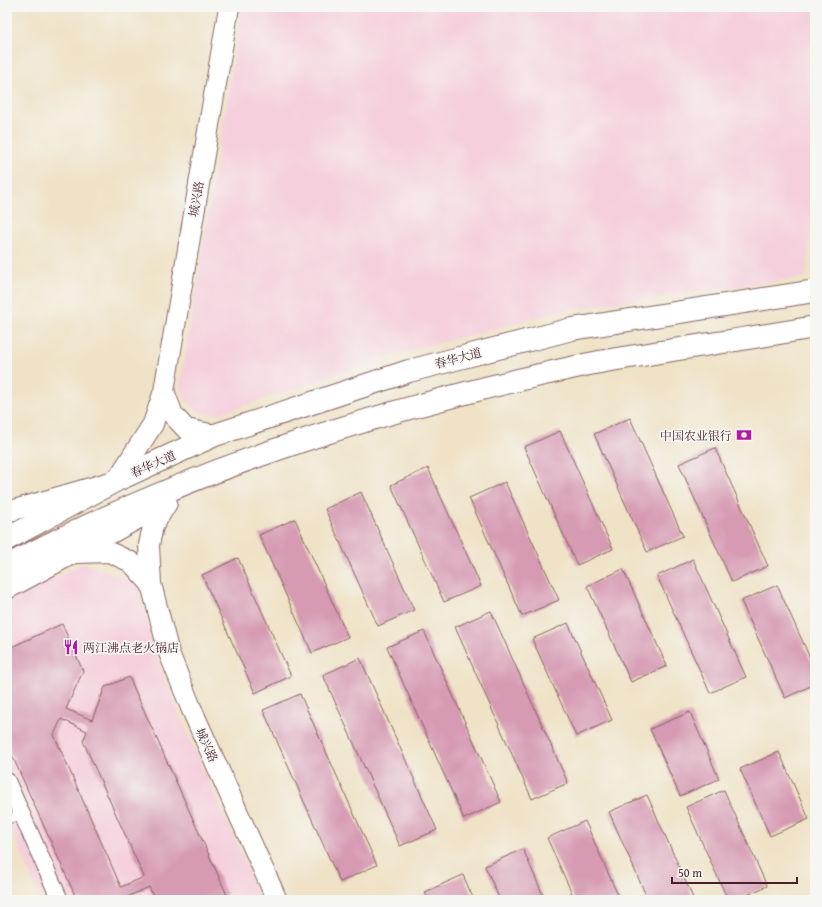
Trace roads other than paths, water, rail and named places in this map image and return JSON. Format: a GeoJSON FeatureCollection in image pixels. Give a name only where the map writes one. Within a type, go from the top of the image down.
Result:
{"type":"FeatureCollection","features":[{"type":"Feature","properties":{"kind":"main road","name":"春华大道"},"geometry":{"type":"LineString","coordinates":[[12,537],[117,480],[215,435],[409,371],[572,329],[815,291]]}},
{"type":"Feature","properties":{"kind":"main road"},"geometry":{"type":"LineString","coordinates":[[7,566],[124,509],[228,465],[312,437],[420,404],[581,365],[815,327]]}},
{"type":"Feature","properties":{"kind":"street","name":"城兴路"},"geometry":{"type":"LineString","coordinates":[[117,480],[153,424],[164,391],[229,7]]}},
{"type":"Feature","properties":{"kind":"street"},"geometry":{"type":"LineString","coordinates":[[164,391],[173,415],[186,429],[215,435]]}},
{"type":"Feature","properties":{"kind":"street"},"geometry":{"type":"LineString","coordinates":[[7,589],[167,503],[228,465]]}},
{"type":"Feature","properties":{"kind":"street","name":"春华大道"},"geometry":{"type":"LineString","coordinates":[[7,512],[117,480]]}},
{"type":"Feature","properties":{"kind":"street","name":"城兴路"},"geometry":{"type":"LineString","coordinates":[[167,503],[153,526],[149,545],[152,584],[172,660],[195,717],[277,900]]}},
{"type":"Feature","properties":{"kind":"street"},"geometry":{"type":"LineString","coordinates":[[72,553],[109,552],[131,562],[152,584]]}},
{"type":"Feature","properties":{"kind":"street"},"geometry":{"type":"LineString","coordinates":[[7,781],[14,817],[60,900]]}},
{"type":"Feature","properties":{"kind":"place","name":"中国农业银行"},"geometry":{"type":"Point","coordinates":[744,435]}},
{"type":"Feature","properties":{"kind":"place","name":"两江沸点老火锅店"},"geometry":{"type":"Point","coordinates":[71,647]}}]}
